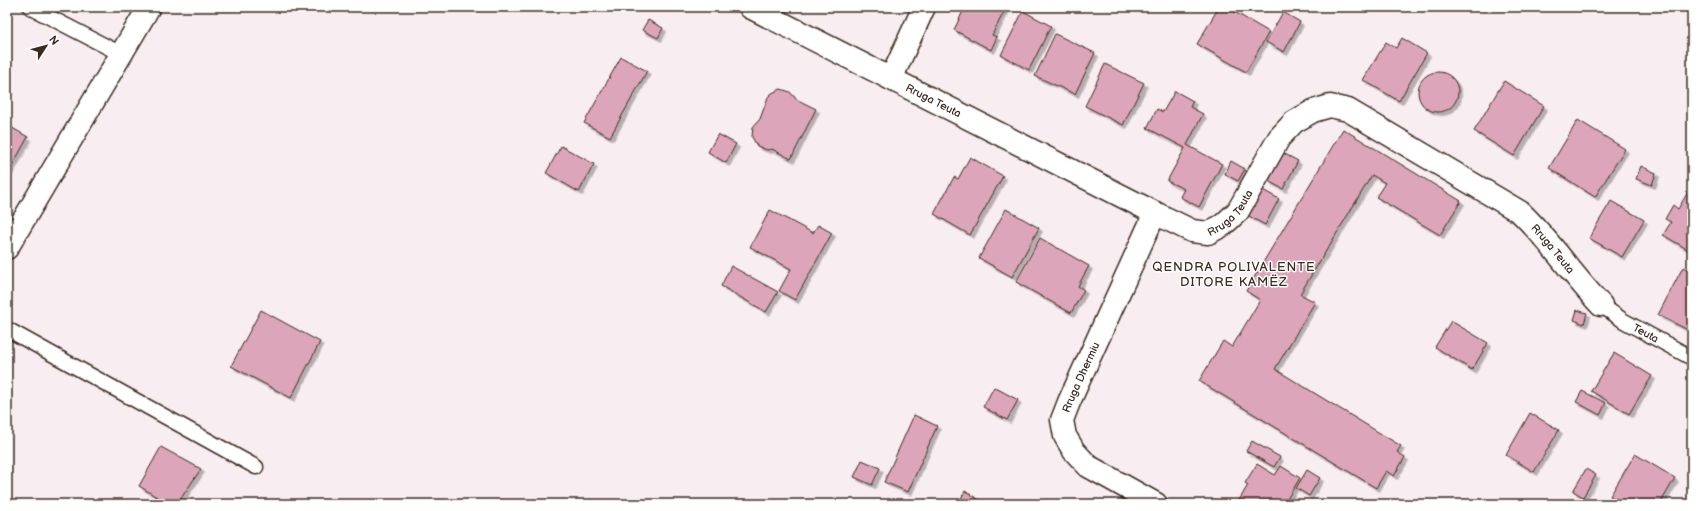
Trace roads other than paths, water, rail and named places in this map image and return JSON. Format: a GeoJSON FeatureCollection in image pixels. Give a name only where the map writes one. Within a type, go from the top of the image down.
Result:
{"type":"FeatureCollection","features":[{"type":"Feature","properties":{"kind":"street"},"geometry":{"type":"LineString","coordinates":[[7,248],[149,7]]}},
{"type":"Feature","properties":{"kind":"street","name":"Rruga Teuta"},"geometry":{"type":"LineString","coordinates":[[750,7],[1192,231],[1208,233],[1223,225],[1238,210],[1279,138],[1294,122],[1313,111],[1330,106],[1348,110],[1520,212],[1537,227],[1585,288],[1601,305]]}},
{"type":"Feature","properties":{"kind":"street"},"geometry":{"type":"LineString","coordinates":[[891,79],[924,7]]}},
{"type":"Feature","properties":{"kind":"street","name":"Rruga Dhermiu"},"geometry":{"type":"LineString","coordinates":[[1155,213],[1062,420],[1065,436],[1074,450],[1088,466],[1156,504]]}},
{"type":"Feature","properties":{"kind":"lane"},"geometry":{"type":"LineString","coordinates":[[30,7],[121,54]]}},
{"type":"Feature","properties":{"kind":"lane","name":"Teuta"},"geometry":{"type":"LineString","coordinates":[[1601,305],[1624,321],[1692,358]]}},
{"type":"Feature","properties":{"kind":"lane"},"geometry":{"type":"LineString","coordinates":[[7,329],[256,467]]}},
{"type":"Feature","properties":{"kind":"district","name":"QENDRA POLIVALENTE DITORE KAMËZ"},"geometry":{"type":"Point","coordinates":[1234,274]}}]}
